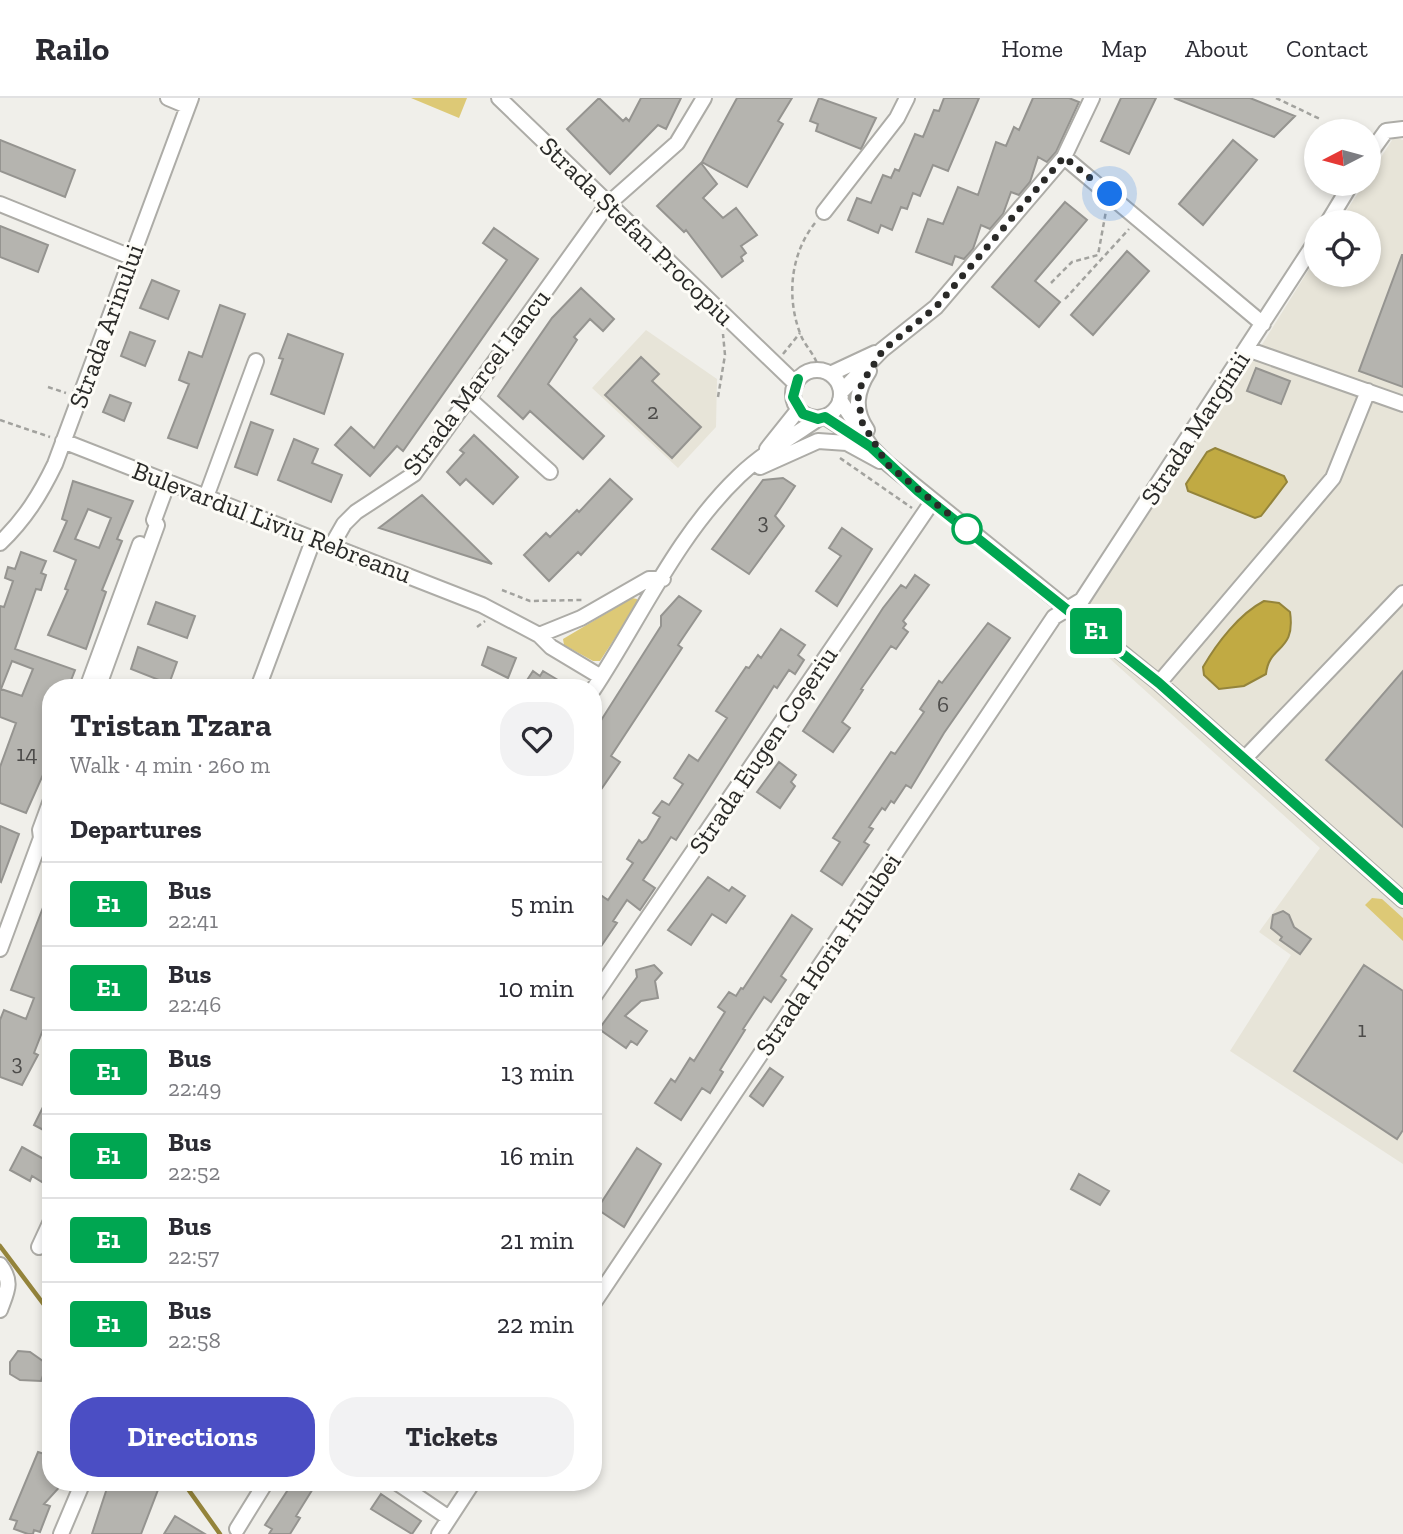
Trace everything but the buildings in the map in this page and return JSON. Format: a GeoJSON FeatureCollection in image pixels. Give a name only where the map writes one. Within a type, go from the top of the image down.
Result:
{"type":"FeatureCollection","features":[{"type":"Feature","properties":{"kind":"street"},"geometry":{"type":"LineString","coordinates":[[168,98],[189,102]]}},
{"type":"Feature","properties":{"kind":"street","name":"Strada Ștefan Procopiu"},"geometry":{"type":"LineString","coordinates":[[499,98],[607,205],[776,362],[796,384]]}},
{"type":"Feature","properties":{"kind":"street","name":"Strada Marcel Iancu"},"geometry":{"type":"LineString","coordinates":[[332,545],[344,524],[356,512],[414,474],[607,205],[677,143],[704,98]]}},
{"type":"Feature","properties":{"kind":"street"},"geometry":{"type":"LineString","coordinates":[[824,212],[897,118],[907,98]]}},
{"type":"Feature","properties":{"kind":"street"},"geometry":{"type":"LineString","coordinates":[[600,679],[690,535],[739,476],[837,408],[841,396],[883,350],[936,307],[1064,157],[1092,98]]}},
{"type":"Feature","properties":{"kind":"street","name":"Strada Arinului"},"geometry":{"type":"LineString","coordinates":[[0,543],[23,521],[38,498],[63,442],[189,102]]}},
{"type":"Feature","properties":{"kind":"street"},"geometry":{"type":"LineString","coordinates":[[1381,138],[1386,131],[1403,129]]}},
{"type":"Feature","properties":{"kind":"street"},"geometry":{"type":"LineString","coordinates":[[1064,157],[1263,324]]}},
{"type":"Feature","properties":{"kind":"street"},"geometry":{"type":"LineString","coordinates":[[0,204],[131,257]]}},
{"type":"Feature","properties":{"kind":"street","name":"Strada Marginii"},"geometry":{"type":"LineString","coordinates":[[1068,608],[1082,600],[1304,260]]}},
{"type":"Feature","properties":{"kind":"street"},"geometry":{"type":"LineString","coordinates":[[1247,349],[1403,404]]}},
{"type":"Feature","properties":{"kind":"street"},"geometry":{"type":"LineString","coordinates":[[871,447],[821,418],[798,410],[793,397],[796,384],[819,372],[883,350]]}},
{"type":"Feature","properties":{"kind":"street"},"geometry":{"type":"LineString","coordinates":[[883,350],[862,383],[857,409],[887,464]]}},
{"type":"Feature","properties":{"kind":"street"},"geometry":{"type":"LineString","coordinates":[[206,497],[256,361]]}},
{"type":"Feature","properties":{"kind":"street","name":"Strada Ștefan Procopiu"},"geometry":{"type":"LineString","coordinates":[[776,362],[819,372]]}},
{"type":"Feature","properties":{"kind":"street"},"geometry":{"type":"LineString","coordinates":[[819,372],[841,396],[871,447],[887,464],[1159,683],[1246,757],[1403,900]]}},
{"type":"Feature","properties":{"kind":"street"},"geometry":{"type":"LineString","coordinates":[[1159,683],[1333,478],[1368,391]]}},
{"type":"Feature","properties":{"kind":"street"},"geometry":{"type":"LineString","coordinates":[[468,398],[550,472]]}},
{"type":"Feature","properties":{"kind":"street"},"geometry":{"type":"LineString","coordinates":[[758,461],[798,410]]}},
{"type":"Feature","properties":{"kind":"street"},"geometry":{"type":"LineString","coordinates":[[739,476],[818,441],[847,443],[887,464]]}},
{"type":"Feature","properties":{"kind":"street","name":"Bulevardul Liviu Rebreanu"},"geometry":{"type":"LineString","coordinates":[[63,442],[482,605],[539,635],[592,679]]}},
{"type":"Feature","properties":{"kind":"street"},"geometry":{"type":"LineString","coordinates":[[90,679],[148,523],[154,520],[168,482]]}},
{"type":"Feature","properties":{"kind":"street","name":"Strada Eugen Coșeriu"},"geometry":{"type":"LineString","coordinates":[[602,985],[932,502]]}},
{"type":"Feature","properties":{"kind":"street"},"geometry":{"type":"LineString","coordinates":[[100,679],[157,525],[154,520]]}},
{"type":"Feature","properties":{"kind":"street"},"geometry":{"type":"LineString","coordinates":[[261,679],[314,538]]}},
{"type":"Feature","properties":{"kind":"street"},"geometry":{"type":"LineString","coordinates":[[539,635],[580,618],[649,579],[663,579]]}},
{"type":"Feature","properties":{"kind":"street"},"geometry":{"type":"LineString","coordinates":[[1246,757],[1403,593]]}},
{"type":"Feature","properties":{"kind":"street","name":"Strada Horia Hulubei"},"geometry":{"type":"LineString","coordinates":[[602,1291],[1054,617],[1068,608]]}},
{"type":"Feature","properties":{"kind":"street"},"geometry":{"type":"LineString","coordinates":[[0,949],[41,838],[42,825]]}},
{"type":"Feature","properties":{"kind":"street"},"geometry":{"type":"LineString","coordinates":[[0,923],[33,835],[40,830]]}},
{"type":"Feature","properties":{"kind":"street"},"geometry":{"type":"LineString","coordinates":[[39,1247],[42,1240]]}},
{"type":"Feature","properties":{"kind":"street"},"geometry":{"type":"LineString","coordinates":[[0,1310],[10,1286],[4,1271]]}},
{"type":"Feature","properties":{"kind":"street"},"geometry":{"type":"LineString","coordinates":[[61,1534],[79,1491]]}},
{"type":"Feature","properties":{"kind":"street"},"geometry":{"type":"LineString","coordinates":[[237,1529],[260,1491]]}},
{"type":"Feature","properties":{"kind":"street"},"geometry":{"type":"LineString","coordinates":[[410,1491],[449,1518]]}},
{"type":"Feature","properties":{"kind":"street"},"geometry":{"type":"LineString","coordinates":[[439,1534],[467,1491]]}},
{"type":"Feature","properties":{"kind":"path"},"geometry":{"type":"LineString","coordinates":[[1276,98],[1320,119]]}},
{"type":"Feature","properties":{"kind":"path"},"geometry":{"type":"LineString","coordinates":[[1098,255],[1110,194]]}},
{"type":"Feature","properties":{"kind":"path"},"geometry":{"type":"LineString","coordinates":[[819,372],[814,355],[800,333],[793,295],[793,264],[812,226],[824,212]]}},
{"type":"Feature","properties":{"kind":"path"},"geometry":{"type":"LineString","coordinates":[[1065,299],[1139,218]]}},
{"type":"Feature","properties":{"kind":"path"},"geometry":{"type":"LineString","coordinates":[[1098,255],[1102,259]]}},
{"type":"Feature","properties":{"kind":"path"},"geometry":{"type":"LineString","coordinates":[[1051,283],[1072,262],[1098,255]]}},
{"type":"Feature","properties":{"kind":"path"},"geometry":{"type":"LineString","coordinates":[[718,397],[725,355],[723,332]]}},
{"type":"Feature","properties":{"kind":"path"},"geometry":{"type":"LineString","coordinates":[[776,362],[800,333]]}},
{"type":"Feature","properties":{"kind":"path"},"geometry":{"type":"LineString","coordinates":[[48,387],[79,398]]}},
{"type":"Feature","properties":{"kind":"path"},"geometry":{"type":"LineString","coordinates":[[0,420],[63,442]]}},
{"type":"Feature","properties":{"kind":"path"},"geometry":{"type":"LineString","coordinates":[[837,456],[923,516]]}},
{"type":"Feature","properties":{"kind":"path"},"geometry":{"type":"LineString","coordinates":[[502,590],[530,601],[590,599]]}},
{"type":"Feature","properties":{"kind":"shaded area"},"geometry":{"type":"Polygon","coordinates":[[[411,98],[467,98],[459,118],[411,98]]]}},
{"type":"Feature","properties":{"kind":"shaded area"},"geometry":{"type":"Polygon","coordinates":[[[1394,137],[1403,140],[1403,1164],[1230,1051],[1291,955],[1259,932],[1320,848],[1069,622],[1263,343],[1304,277],[1304,287],[1381,287],[1381,210],[1347,210],[1356,196],[1381,196],[1381,157],[1394,137]]]}},
{"type":"Feature","properties":{"kind":"shaded area"},"geometry":{"type":"Polygon","coordinates":[[[646,330],[717,379],[716,427],[678,468],[592,388],[646,330]]]}},
{"type":"Feature","properties":{"kind":"shaded area"},"geometry":{"type":"Polygon","coordinates":[[[1215,448],[1284,476],[1287,482],[1261,516],[1255,518],[1188,491],[1186,484],[1207,452],[1215,448]]]}},
{"type":"Feature","properties":{"kind":"shaded area"},"geometry":{"type":"Polygon","coordinates":[[[632,598],[637,599],[637,604],[600,661],[593,661],[564,645],[563,639],[632,598]]]}},
{"type":"Feature","properties":{"kind":"shaded area"},"geometry":{"type":"Polygon","coordinates":[[[1264,601],[1279,603],[1290,612],[1291,625],[1286,642],[1272,657],[1266,674],[1244,686],[1219,689],[1204,675],[1203,667],[1229,630],[1246,613],[1264,601]]]}},
{"type":"Feature","properties":{"kind":"shaded area"},"geometry":{"type":"Polygon","coordinates":[[[1372,898],[1382,899],[1403,918],[1403,941],[1365,905],[1372,898]]]}},
{"type":"Feature","properties":{"kind":"waterway"},"geometry":{"type":"LineString","coordinates":[[0,1246],[42,1302]]}},
{"type":"Feature","properties":{"kind":"waterway"},"geometry":{"type":"LineString","coordinates":[[189,1491],[220,1534]]}},
{"type":"Feature","properties":{"kind":"bus line","name":"E1"},"geometry":{"type":"LineString","coordinates":[[798,379],[793,397],[798,410],[810,418],[825,417],[871,447],[918,491],[1068,608],[1177,698],[1403,900]]}},
{"type":"Feature","properties":{"kind":"route"},"geometry":{"type":"LineString","coordinates":[[967,529],[887,464],[857,409],[862,383],[883,350],[936,307],[1064,157],[1110,194]]}}]}
